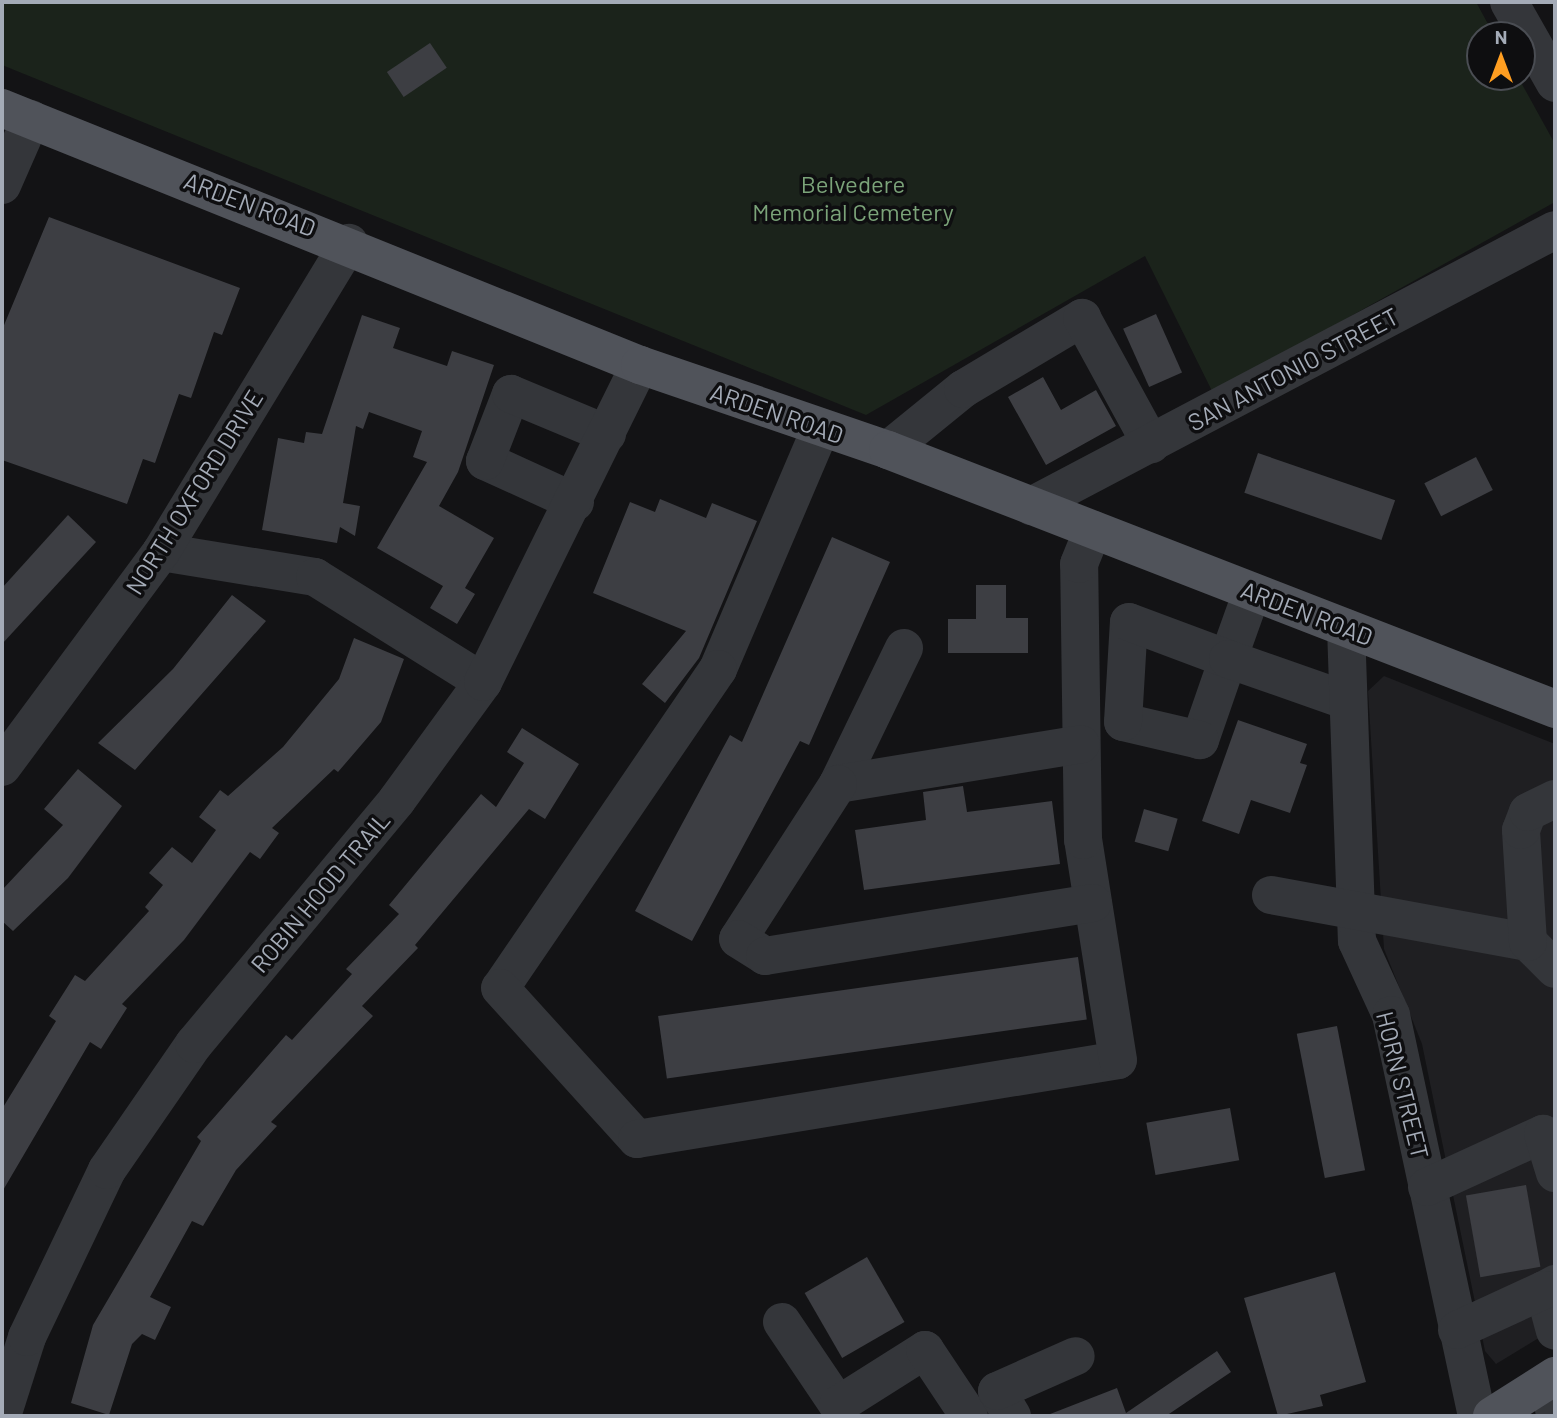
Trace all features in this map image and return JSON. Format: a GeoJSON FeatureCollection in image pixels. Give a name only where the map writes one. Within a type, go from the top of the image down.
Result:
{"type":"FeatureCollection","features":[{"type":"Feature","properties":{"kind":"main road","name":"ARDEN ROAD"},"geometry":{"type":"LineString","coordinates":[[17,113],[349,243],[640,365],[820,430],[888,450],[1555,709]]}},
{"type":"Feature","properties":{"kind":"main road"},"geometry":{"type":"LineString","coordinates":[[1492,1416],[1553,1390]]}},
{"type":"Feature","properties":{"kind":"street"},"geometry":{"type":"LineString","coordinates":[[1509,2],[1555,83]]}},
{"type":"Feature","properties":{"kind":"street"},"geometry":{"type":"LineString","coordinates":[[2,186],[17,113]]}},
{"type":"Feature","properties":{"kind":"street","name":"SAN ANTONIO STREET"},"geometry":{"type":"LineString","coordinates":[[1031,506],[1555,230]]}},
{"type":"Feature","properties":{"kind":"street","name":"NORTH OXFORD DRIVE"},"geometry":{"type":"LineString","coordinates":[[2,767],[161,552],[349,243]]}},
{"type":"Feature","properties":{"kind":"street"},"geometry":{"type":"LineString","coordinates":[[888,450],[962,389],[1082,318],[1151,444]]}},
{"type":"Feature","properties":{"kind":"street","name":"ROBIN HOOD TRAIL"},"geometry":{"type":"LineString","coordinates":[[2,1416],[27,1337],[107,1170],[194,1044],[397,800],[483,682],[575,502],[640,365]]}},
{"type":"Feature","properties":{"kind":"street"},"geometry":{"type":"LineString","coordinates":[[575,502],[485,461],[511,394],[607,434]]}},
{"type":"Feature","properties":{"kind":"street"},"geometry":{"type":"LineString","coordinates":[[820,430],[798,491],[718,669],[500,988],[637,1139],[1118,1060],[1083,840],[1079,564],[1093,530]]}},
{"type":"Feature","properties":{"kind":"street"},"geometry":{"type":"LineString","coordinates":[[161,552],[315,577],[483,682]]}},
{"type":"Feature","properties":{"kind":"street"},"geometry":{"type":"LineString","coordinates":[[1251,592],[1228,659],[1348,701]]}},
{"type":"Feature","properties":{"kind":"street","name":"HORN STREET"},"geometry":{"type":"LineString","coordinates":[[1346,628],[1354,909],[1365,966],[1391,1015],[1476,1416]]}},
{"type":"Feature","properties":{"kind":"street"},"geometry":{"type":"LineString","coordinates":[[904,648],[838,784],[738,939],[765,956],[1093,903]]}},
{"type":"Feature","properties":{"kind":"street"},"geometry":{"type":"LineString","coordinates":[[838,784],[1081,744]]}},
{"type":"Feature","properties":{"kind":"street"},"geometry":{"type":"LineString","coordinates":[[1555,799],[1528,812],[1521,830],[1542,932],[1555,969]]}},
{"type":"Feature","properties":{"kind":"street"},"geometry":{"type":"LineString","coordinates":[[1271,895],[1354,909],[1542,932]]}},
{"type":"Feature","properties":{"kind":"street"},"geometry":{"type":"LineString","coordinates":[[1427,1187],[1543,1134],[1555,1173]]}},
{"type":"Feature","properties":{"kind":"street"},"geometry":{"type":"LineString","coordinates":[[1457,1330],[1550,1287],[1555,1331]]}},
{"type":"Feature","properties":{"kind":"street"},"geometry":{"type":"LineString","coordinates":[[782,1322],[838,1405],[925,1350],[969,1416]]}},
{"type":"Feature","properties":{"kind":"street"},"geometry":{"type":"LineString","coordinates":[[1012,1416],[997,1391],[1076,1356]]}},
{"type":"Feature","properties":{"kind":"shaded area"},"geometry":{"type":"Polygon","coordinates":[[[1384,676],[1555,744],[1555,1328],[1496,1364],[1485,1351],[1422,1044],[1384,949],[1368,691],[1384,676]]]}},
{"type":"Feature","properties":{"kind":"green space","name":"Belvedere Memorial Cemetery"},"geometry":{"type":"Polygon","coordinates":[[[2,2],[1476,2],[1486,21],[1466,21],[1466,91],[1526,91],[1555,144],[1555,202],[1213,393],[1145,256],[866,415],[2,65],[2,2]]]}},
{"type":"Feature","properties":{"kind":"building"},"geometry":{"type":"Polygon","coordinates":[[[430,43],[447,68],[404,97],[387,72],[430,43]]]}},
{"type":"Feature","properties":{"kind":"building"},"geometry":{"type":"Polygon","coordinates":[[[49,217],[240,288],[222,335],[214,332],[191,398],[179,394],[155,463],[143,459],[127,504],[2,460],[2,330],[49,217]]]}},
{"type":"Feature","properties":{"kind":"building"},"geometry":{"type":"Polygon","coordinates":[[[1156,314],[1182,372],[1149,387],[1123,329],[1156,314]]]}},
{"type":"Feature","properties":{"kind":"building"},"geometry":{"type":"Polygon","coordinates":[[[362,315],[400,328],[393,348],[447,366],[452,351],[494,365],[458,472],[439,506],[494,538],[465,588],[475,594],[457,624],[430,608],[443,586],[377,548],[427,462],[413,457],[422,431],[369,412],[363,429],[356,426],[343,503],[360,506],[355,536],[340,527],[337,543],[262,530],[278,438],[304,443],[306,432],[322,434],[362,315]]]}},
{"type":"Feature","properties":{"kind":"building"},"geometry":{"type":"Polygon","coordinates":[[[1043,377],[1061,410],[1096,390],[1116,426],[1046,465],[1008,397],[1043,377]]]}},
{"type":"Feature","properties":{"kind":"building"},"geometry":{"type":"Polygon","coordinates":[[[1258,453],[1395,500],[1381,540],[1244,493],[1258,453]]]}},
{"type":"Feature","properties":{"kind":"building"},"geometry":{"type":"Polygon","coordinates":[[[1476,457],[1493,490],[1441,516],[1424,483],[1476,457]]]}},
{"type":"Feature","properties":{"kind":"building"},"geometry":{"type":"Polygon","coordinates":[[[660,499],[706,518],[712,503],[757,521],[699,658],[665,703],[642,684],[686,631],[593,593],[630,502],[655,512],[660,499]]]}},
{"type":"Feature","properties":{"kind":"building"},"geometry":{"type":"Polygon","coordinates":[[[68,515],[96,542],[2,644],[2,588],[68,515]]]}},
{"type":"Feature","properties":{"kind":"building"},"geometry":{"type":"Polygon","coordinates":[[[832,537],[890,562],[809,745],[800,741],[692,941],[635,911],[730,735],[742,742],[832,537]]]}},
{"type":"Feature","properties":{"kind":"building"},"geometry":{"type":"Polygon","coordinates":[[[976,585],[1006,585],[1006,618],[1028,618],[1028,653],[948,653],[948,619],[976,619],[976,585]]]}},
{"type":"Feature","properties":{"kind":"building"},"geometry":{"type":"Polygon","coordinates":[[[232,595],[266,621],[135,770],[98,743],[173,669],[232,595]]]}},
{"type":"Feature","properties":{"kind":"building"},"geometry":{"type":"Polygon","coordinates":[[[354,638],[404,659],[381,722],[338,772],[334,769],[272,828],[279,833],[260,859],[250,852],[184,940],[122,1004],[127,1008],[101,1049],[90,1042],[2,1192],[2,1109],[56,1021],[49,1016],[75,975],[85,981],[149,911],[145,907],[163,885],[149,873],[172,847],[192,863],[216,830],[199,817],[220,790],[228,796],[283,747],[339,679],[354,638]]]}},
{"type":"Feature","properties":{"kind":"building"},"geometry":{"type":"Polygon","coordinates":[[[1238,720],[1307,744],[1300,763],[1307,765],[1290,813],[1251,800],[1239,834],[1202,821],[1238,720]]]}},
{"type":"Feature","properties":{"kind":"building"},"geometry":{"type":"Polygon","coordinates":[[[522,728],[579,764],[545,819],[529,809],[415,945],[418,948],[362,1006],[373,1016],[271,1122],[277,1126],[236,1170],[203,1226],[192,1221],[150,1297],[171,1307],[155,1340],[142,1334],[132,1344],[109,1415],[71,1403],[93,1325],[201,1141],[197,1137],[286,1035],[292,1040],[352,974],[346,969],[399,914],[389,905],[481,794],[496,807],[524,763],[507,752],[522,728]]]}},
{"type":"Feature","properties":{"kind":"building"},"geometry":{"type":"Polygon","coordinates":[[[78,769],[122,806],[68,878],[13,931],[2,921],[2,890],[63,825],[44,809],[78,769]]]}},
{"type":"Feature","properties":{"kind":"building"},"geometry":{"type":"Polygon","coordinates":[[[963,786],[967,812],[1052,801],[1060,864],[864,890],[855,830],[926,820],[923,792],[963,786]]]}},
{"type":"Feature","properties":{"kind":"building"},"geometry":{"type":"Polygon","coordinates":[[[1144,809],[1178,819],[1168,851],[1135,842],[1144,809]]]}},
{"type":"Feature","properties":{"kind":"building"},"geometry":{"type":"Polygon","coordinates":[[[1078,957],[1087,1019],[667,1078],[658,1016],[1078,957]]]}},
{"type":"Feature","properties":{"kind":"building"},"geometry":{"type":"Polygon","coordinates":[[[1337,1026],[1365,1170],[1325,1178],[1297,1034],[1337,1026]]]}},
{"type":"Feature","properties":{"kind":"building"},"geometry":{"type":"Polygon","coordinates":[[[1230,1108],[1239,1160],[1155,1175],[1146,1123],[1230,1108]]]}},
{"type":"Feature","properties":{"kind":"building"},"geometry":{"type":"Polygon","coordinates":[[[1526,1185],[1540,1267],[1480,1277],[1466,1196],[1526,1185]]]}},
{"type":"Feature","properties":{"kind":"building"},"geometry":{"type":"Polygon","coordinates":[[[867,1257],[905,1322],[842,1358],[805,1293],[867,1257]]]}},
{"type":"Feature","properties":{"kind":"building"},"geometry":{"type":"Polygon","coordinates":[[[1335,1272],[1366,1382],[1320,1395],[1323,1406],[1278,1416],[1244,1298],[1335,1272]]]}},
{"type":"Feature","properties":{"kind":"building"},"geometry":{"type":"Polygon","coordinates":[[[1217,1351],[1231,1372],[1166,1416],[1045,1416],[1117,1388],[1126,1413],[1217,1351]]]}}]}
